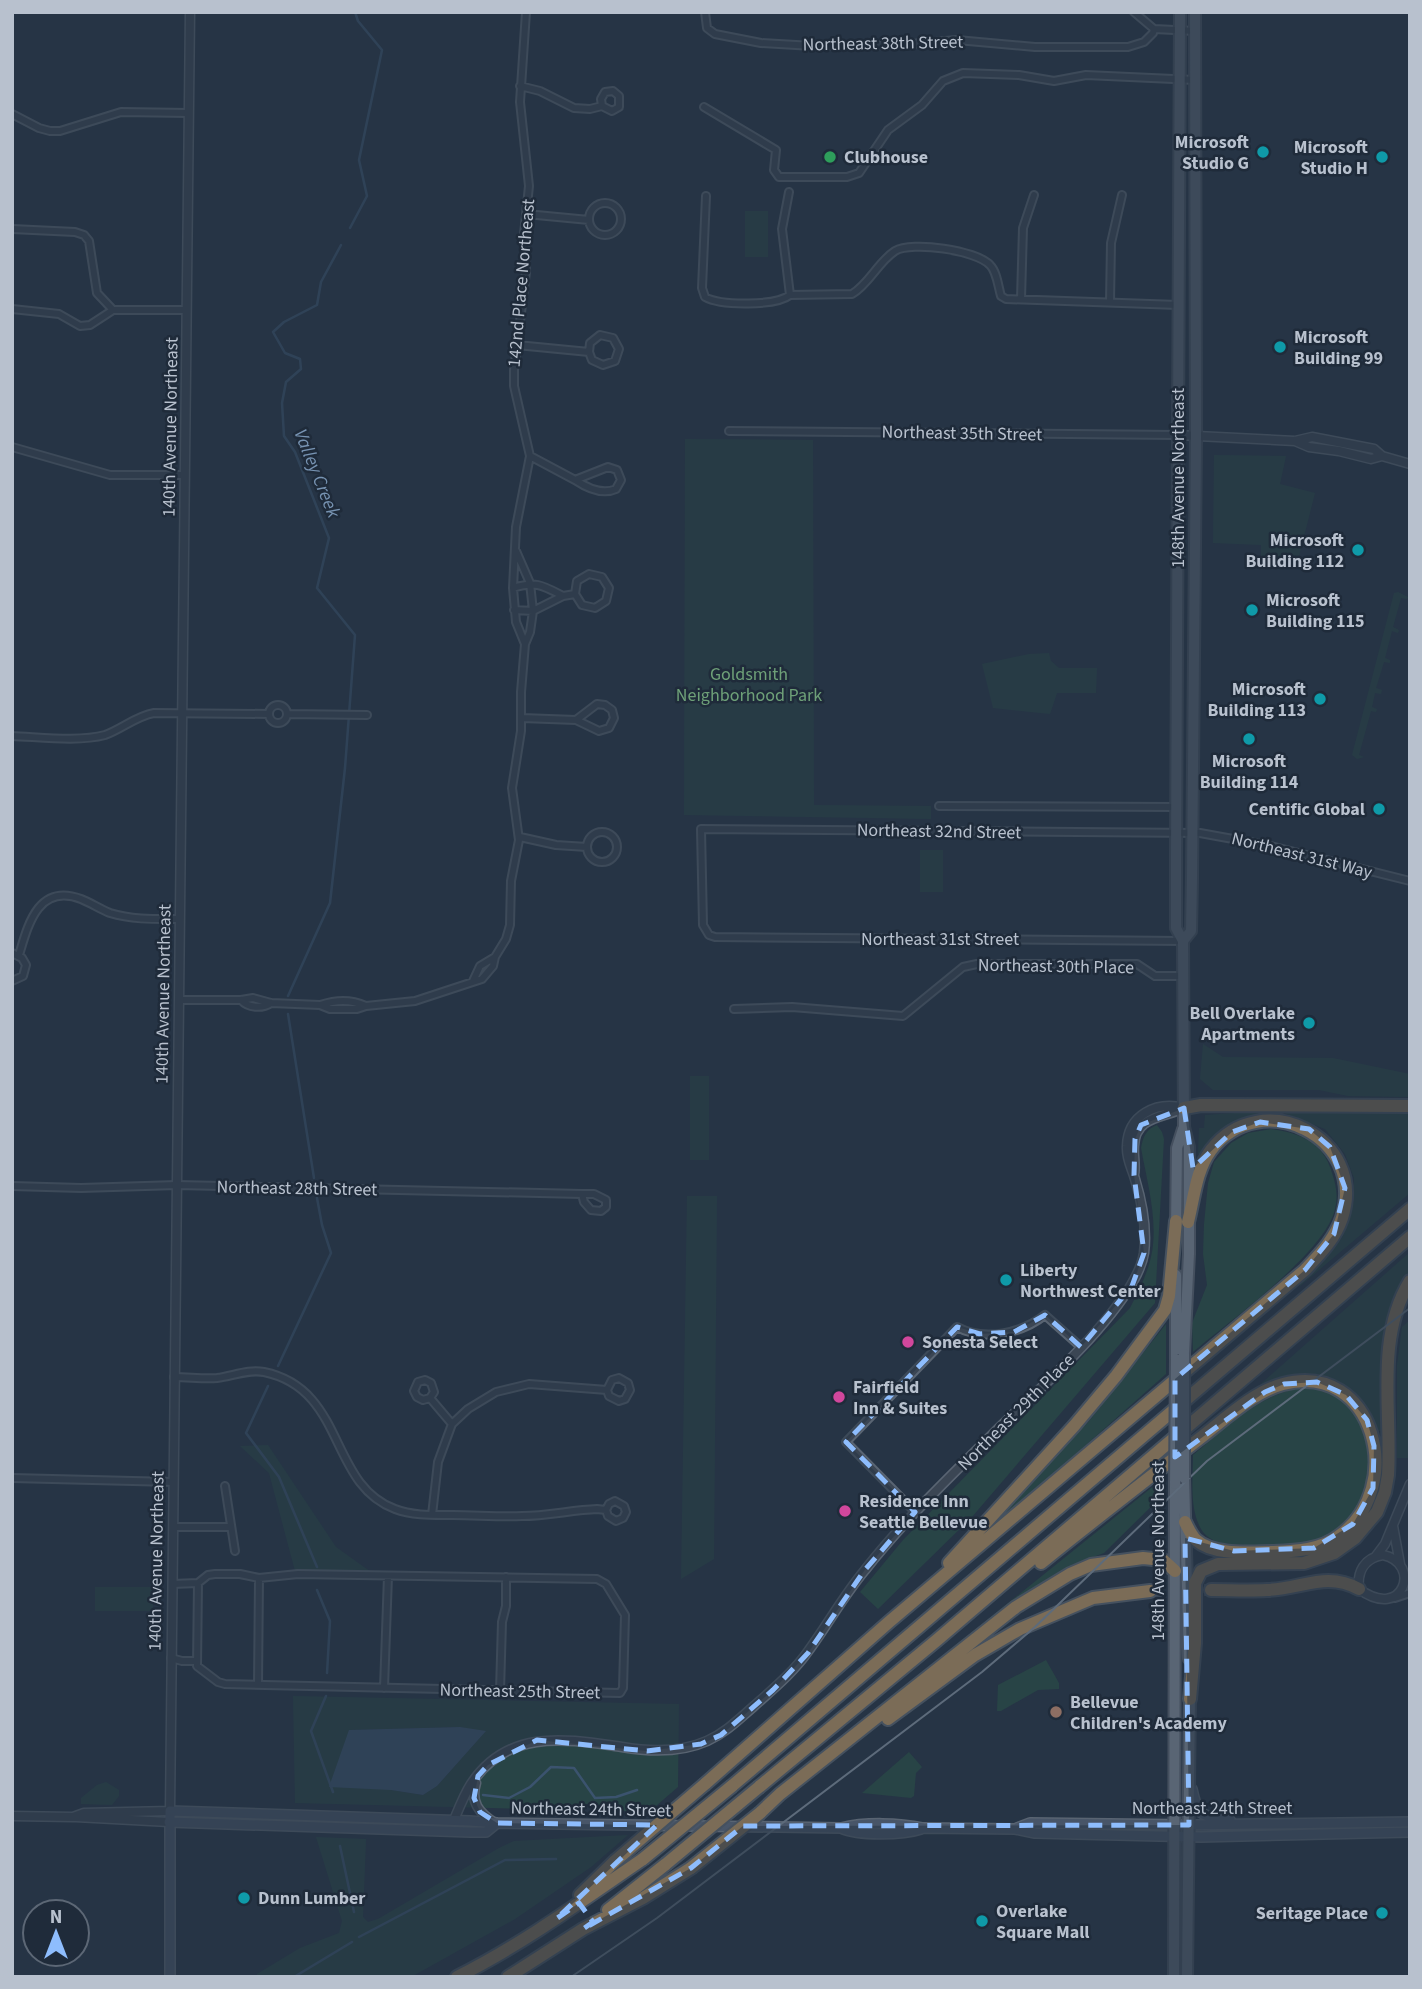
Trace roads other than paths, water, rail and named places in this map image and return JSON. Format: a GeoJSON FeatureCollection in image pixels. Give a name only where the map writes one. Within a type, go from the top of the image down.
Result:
{"type":"FeatureCollection","features":[{"type":"Feature","properties":{"kind":"highway"},"geometry":{"type":"LineString","coordinates":[[1184,1108],[1201,1105],[1410,1106]]}},
{"type":"Feature","properties":{"kind":"highway"},"geometry":{"type":"LineString","coordinates":[[556,1919],[615,1860],[889,1622],[1305,1270],[1326,1248],[1342,1219],[1345,1203],[1342,1173],[1330,1147],[1309,1129],[1275,1121],[1247,1125],[1217,1143],[1203,1162],[1182,1222],[1167,1306],[1147,1337],[1053,1450],[946,1566],[889,1622]]}},
{"type":"Feature","properties":{"kind":"highway"},"geometry":{"type":"LineString","coordinates":[[457,1977],[484,1964],[556,1919],[643,1859],[1410,1209]]}},
{"type":"Feature","properties":{"kind":"highway"},"geometry":{"type":"LineString","coordinates":[[583,1929],[666,1864],[937,1640],[1410,1237]]}},
{"type":"Feature","properties":{"kind":"highway"},"geometry":{"type":"LineString","coordinates":[[1190,1699],[1195,1643],[1195,1583],[1201,1571],[1217,1564],[1295,1564],[1321,1559],[1355,1538],[1377,1511],[1388,1475],[1388,1361],[1391,1334],[1398,1308],[1410,1281]]}},
{"type":"Feature","properties":{"kind":"highway"},"geometry":{"type":"LineString","coordinates":[[937,1640],[977,1613],[1207,1433],[1274,1387],[1302,1381],[1326,1385],[1346,1395],[1367,1420],[1376,1468],[1373,1488],[1358,1517],[1339,1537],[1314,1548],[1299,1550],[1234,1550],[1203,1545],[1192,1535],[1185,1522]]}},
{"type":"Feature","properties":{"kind":"highway"},"geometry":{"type":"LineString","coordinates":[[797,1784],[1016,1607],[1070,1574],[1091,1564],[1143,1558],[1163,1560],[1175,1571]]}},
{"type":"Feature","properties":{"kind":"highway"},"geometry":{"type":"LineString","coordinates":[[1211,1590],[1269,1590],[1335,1580],[1359,1589]]}},
{"type":"Feature","properties":{"kind":"highway"},"geometry":{"type":"LineString","coordinates":[[508,1977],[583,1929],[643,1898],[691,1868],[797,1784],[975,1655],[1007,1636],[1093,1598],[1150,1591]]}},
{"type":"Feature","properties":{"kind":"main road","name":"148th Avenue Northeast"},"geometry":{"type":"LineString","coordinates":[[1174,1977],[1175,1571],[1180,1481],[1182,1222],[1177,1149],[1184,1126],[1183,941],[1176,928],[1180,12]]}},
{"type":"Feature","properties":{"kind":"main road","name":"148th Avenue Northeast"},"geometry":{"type":"LineString","coordinates":[[1183,941],[1191,931],[1193,833],[1195,12]]}},
{"type":"Feature","properties":{"kind":"main road","name":"148th Avenue Northeast"},"geometry":{"type":"LineString","coordinates":[[1180,1481],[1185,1522],[1190,1699],[1187,1977]]}},
{"type":"Feature","properties":{"kind":"main road"},"geometry":{"type":"LineString","coordinates":[[1189,1776],[1196,1809],[1201,1813],[1210,1817],[1266,1824]]}},
{"type":"Feature","properties":{"kind":"main road"},"geometry":{"type":"LineString","coordinates":[[170,1811],[497,1823]]}},
{"type":"Feature","properties":{"kind":"main road","name":"140th Avenue Northeast"},"geometry":{"type":"LineString","coordinates":[[170,1811],[170,1977]]}},
{"type":"Feature","properties":{"kind":"main road"},"geometry":{"type":"LineString","coordinates":[[406,1829],[448,1827],[454,1820]]}},
{"type":"Feature","properties":{"kind":"main road","name":"Northeast 24th Street"},"geometry":{"type":"LineString","coordinates":[[169,1822],[486,1832],[497,1823],[841,1829],[853,1825],[912,1826],[923,1829],[1015,1829],[1035,1833],[1108,1835],[1175,1831],[1410,1832]]}},
{"type":"Feature","properties":{"kind":"main road","name":"Northeast 24th Street"},"geometry":{"type":"LineString","coordinates":[[1189,1831],[1266,1824],[1410,1822]]}},
{"type":"Feature","properties":{"kind":"main road","name":"Northeast 24th Street"},"geometry":{"type":"LineString","coordinates":[[1015,1829],[1030,1824],[1116,1824],[1175,1831]]}},
{"type":"Feature","properties":{"kind":"main road"},"geometry":{"type":"LineString","coordinates":[[1108,1835],[1116,1824]]}},
{"type":"Feature","properties":{"kind":"street","name":"140th Avenue Northeast"},"geometry":{"type":"LineString","coordinates":[[170,1811],[190,12]]}},
{"type":"Feature","properties":{"kind":"street","name":"142nd Place Northeast"},"geometry":{"type":"LineString","coordinates":[[525,644],[514,610],[513,588],[516,527],[530,456],[514,386],[526,272],[524,234],[529,172],[521,121],[520,88],[526,12]]}},
{"type":"Feature","properties":{"kind":"street","name":"Northeast 38th Street"},"geometry":{"type":"LineString","coordinates":[[705,12],[708,28],[715,34],[757,43],[813,46],[899,46],[957,40],[1035,47],[1128,47],[1144,42],[1154,29]]}},
{"type":"Feature","properties":{"kind":"street"},"geometry":{"type":"LineString","coordinates":[[1134,12],[1154,29],[1195,31]]}},
{"type":"Feature","properties":{"kind":"street"},"geometry":{"type":"LineString","coordinates":[[704,107],[776,150],[774,170],[779,177],[847,177],[863,169],[888,130],[922,105],[943,81],[963,73],[1019,75],[1054,82],[1086,75],[1195,80]]}},
{"type":"Feature","properties":{"kind":"street"},"geometry":{"type":"LineString","coordinates":[[520,88],[533,88],[574,108],[590,109],[602,106]]}},
{"type":"Feature","properties":{"kind":"street"},"geometry":{"type":"LineString","coordinates":[[12,114],[50,131],[60,131],[121,112],[189,113]]}},
{"type":"Feature","properties":{"kind":"street"},"geometry":{"type":"LineString","coordinates":[[789,192],[782,229],[790,295]]}},
{"type":"Feature","properties":{"kind":"street"},"geometry":{"type":"LineString","coordinates":[[1021,299],[1023,228],[1034,195]]}},
{"type":"Feature","properties":{"kind":"street"},"geometry":{"type":"LineString","coordinates":[[1110,302],[1111,243],[1122,195]]}},
{"type":"Feature","properties":{"kind":"street"},"geometry":{"type":"LineString","coordinates":[[706,196],[702,282],[705,297],[723,302],[770,302],[790,295],[852,294],[895,251],[918,247],[957,252],[983,259],[994,270],[1002,297],[1178,305]]}},
{"type":"Feature","properties":{"kind":"street"},"geometry":{"type":"LineString","coordinates":[[604,203],[616,207],[621,218],[618,229],[607,235],[595,231],[589,220],[593,209],[604,203]]}},
{"type":"Feature","properties":{"kind":"street"},"geometry":{"type":"LineString","coordinates":[[526,214],[589,220]]}},
{"type":"Feature","properties":{"kind":"street"},"geometry":{"type":"LineString","coordinates":[[12,229],[75,232],[84,235],[89,241],[97,293],[113,310]]}},
{"type":"Feature","properties":{"kind":"street"},"geometry":{"type":"LineString","coordinates":[[12,309],[59,314],[80,326],[90,325],[113,310],[187,310]]}},
{"type":"Feature","properties":{"kind":"street"},"geometry":{"type":"LineString","coordinates":[[600,335],[613,338],[619,349],[615,361],[608,365],[595,363],[589,352],[590,343],[600,335]]}},
{"type":"Feature","properties":{"kind":"street"},"geometry":{"type":"LineString","coordinates":[[517,345],[589,352]]}},
{"type":"Feature","properties":{"kind":"street","name":"Northeast 35th Street"},"geometry":{"type":"LineString","coordinates":[[729,430],[1177,435],[1295,440],[1309,447],[1371,459],[1382,456],[1410,464]]}},
{"type":"Feature","properties":{"kind":"street"},"geometry":{"type":"LineString","coordinates":[[12,447],[110,475],[185,475]]}},
{"type":"Feature","properties":{"kind":"street"},"geometry":{"type":"LineString","coordinates":[[530,456],[587,487],[610,491],[616,489],[621,480],[617,470],[608,467],[575,480]]}},
{"type":"Feature","properties":{"kind":"street","name":"142nd Place Northeast"},"geometry":{"type":"LineString","coordinates":[[179,1000],[253,998],[271,1003],[357,1009],[415,1001],[482,979],[487,974],[506,939],[510,925],[511,881],[520,837],[512,788],[522,718],[525,644],[533,611],[530,583],[516,551]]}},
{"type":"Feature","properties":{"kind":"street"},"geometry":{"type":"LineString","coordinates":[[589,574],[602,577],[609,588],[606,601],[595,608],[582,605],[575,594],[578,581],[589,574]]}},
{"type":"Feature","properties":{"kind":"street"},"geometry":{"type":"LineString","coordinates":[[513,588],[530,583],[542,585],[563,596]]}},
{"type":"Feature","properties":{"kind":"street"},"geometry":{"type":"LineString","coordinates":[[514,610],[533,611],[563,596],[575,594]]}},
{"type":"Feature","properties":{"kind":"street"},"geometry":{"type":"LineString","coordinates":[[522,718],[576,720],[599,732],[609,728],[614,718],[609,707],[597,704],[576,720]]}},
{"type":"Feature","properties":{"kind":"street"},"geometry":{"type":"LineString","coordinates":[[279,705],[285,708],[287,714],[282,722],[276,723],[271,720],[269,714],[273,706],[279,705]]}},
{"type":"Feature","properties":{"kind":"street"},"geometry":{"type":"LineString","coordinates":[[12,736],[91,737],[113,732],[147,715],[269,714]]}},
{"type":"Feature","properties":{"kind":"street"},"geometry":{"type":"LineString","coordinates":[[287,714],[367,715]]}},
{"type":"Feature","properties":{"kind":"street","name":"Northeast 32nd Street"},"geometry":{"type":"LineString","coordinates":[[939,806],[1176,807]]}},
{"type":"Feature","properties":{"kind":"street","name":"Northeast 32nd Street"},"geometry":{"type":"LineString","coordinates":[[703,925],[701,829],[1193,833]]}},
{"type":"Feature","properties":{"kind":"street"},"geometry":{"type":"LineString","coordinates":[[605,833],[612,836],[617,848],[611,859],[599,862],[589,855],[587,846],[593,836],[605,833]]}},
{"type":"Feature","properties":{"kind":"street","name":"Northeast 31st Way"},"geometry":{"type":"LineString","coordinates":[[1193,833],[1245,840],[1410,881]]}},
{"type":"Feature","properties":{"kind":"street"},"geometry":{"type":"LineString","coordinates":[[520,837],[556,845],[587,846]]}},
{"type":"Feature","properties":{"kind":"street"},"geometry":{"type":"LineString","coordinates":[[12,981],[25,973],[25,961],[16,954],[32,915],[38,907],[55,898],[79,898],[111,913],[128,917],[180,919]]}},
{"type":"Feature","properties":{"kind":"street","name":"Northeast 31st Street"},"geometry":{"type":"LineString","coordinates":[[703,925],[709,935],[715,937],[1183,941]]}},
{"type":"Feature","properties":{"kind":"street","name":"Northeast 30th Place"},"geometry":{"type":"LineString","coordinates":[[734,1009],[792,1007],[903,1016],[963,967],[977,964],[1137,964],[1155,976],[1184,976]]}},
{"type":"Feature","properties":{"kind":"street","name":"Northeast 29th Place"},"geometry":{"type":"LineString","coordinates":[[454,1820],[472,1783],[504,1752],[537,1740],[581,1741],[647,1751],[664,1751],[701,1744],[721,1735],[772,1690],[808,1653],[864,1571],[915,1512],[1081,1347],[1124,1298],[1139,1272],[1144,1254],[1144,1232],[1134,1175],[1129,1166],[1129,1135],[1136,1120],[1150,1110],[1165,1105],[1184,1108]]}},
{"type":"Feature","properties":{"kind":"street","name":"Northeast 28th Street"},"geometry":{"type":"LineString","coordinates":[[12,1186],[81,1188],[177,1185],[582,1194]]}},
{"type":"Feature","properties":{"kind":"street"},"geometry":{"type":"LineString","coordinates":[[915,1512],[846,1442],[957,1327],[980,1334],[1014,1332],[1031,1326],[1045,1315],[1081,1347]]}},
{"type":"Feature","properties":{"kind":"street"},"geometry":{"type":"LineString","coordinates":[[174,1377],[219,1378],[249,1371],[279,1377],[313,1399],[322,1410],[356,1480],[393,1509],[432,1515],[524,1516],[572,1510],[606,1510]]}},
{"type":"Feature","properties":{"kind":"street"},"geometry":{"type":"LineString","coordinates":[[432,1515],[438,1462],[452,1424],[481,1400],[513,1386],[529,1384],[607,1390]]}},
{"type":"Feature","properties":{"kind":"street"},"geometry":{"type":"LineString","coordinates":[[430,1398],[452,1424]]}},
{"type":"Feature","properties":{"kind":"street"},"geometry":{"type":"LineString","coordinates":[[12,1478],[173,1482]]}},
{"type":"Feature","properties":{"kind":"street"},"geometry":{"type":"LineString","coordinates":[[1410,1484],[1385,1544],[1376,1556],[1364,1564],[1359,1577],[1359,1589],[1375,1600],[1410,1594]]}},
{"type":"Feature","properties":{"kind":"street"},"geometry":{"type":"LineString","coordinates":[[225,1486],[235,1551]]}},
{"type":"Feature","properties":{"kind":"street"},"geometry":{"type":"LineString","coordinates":[[1390,1599],[1396,1596],[1404,1584],[1404,1569],[1393,1525]]}},
{"type":"Feature","properties":{"kind":"street"},"geometry":{"type":"LineString","coordinates":[[173,1527],[231,1527]]}},
{"type":"Feature","properties":{"kind":"street"},"geometry":{"type":"LineString","coordinates":[[1376,1556],[1389,1557],[1404,1569]]}},
{"type":"Feature","properties":{"kind":"street","name":"Northeast 25th Street"},"geometry":{"type":"LineString","coordinates":[[172,1584],[198,1583],[215,1574],[240,1574],[259,1578],[298,1574],[597,1579],[606,1584],[625,1615],[623,1688],[620,1693],[218,1682],[197,1666],[197,1661]]}},
{"type":"Feature","properties":{"kind":"street"},"geometry":{"type":"LineString","coordinates":[[384,1688],[388,1576]]}},
{"type":"Feature","properties":{"kind":"street"},"geometry":{"type":"LineString","coordinates":[[500,1691],[506,1577]]}},
{"type":"Feature","properties":{"kind":"street"},"geometry":{"type":"LineString","coordinates":[[258,1685],[259,1578]]}},
{"type":"Feature","properties":{"kind":"street"},"geometry":{"type":"LineString","coordinates":[[171,1658],[197,1661],[198,1583]]}},
{"type":"Feature","properties":{"kind":"street"},"geometry":{"type":"LineString","coordinates":[[478,1776],[473,1792],[475,1804],[480,1812],[497,1823]]}},
{"type":"Feature","properties":{"kind":"street"},"geometry":{"type":"LineString","coordinates":[[74,1817],[84,1813],[170,1811]]}},
{"type":"Feature","properties":{"kind":"street"},"geometry":{"type":"LineString","coordinates":[[12,1816],[169,1822]]}},
{"type":"Feature","properties":{"kind":"water"},"geometry":{"type":"Polygon","coordinates":[[[460,1727],[486,1731],[437,1786],[423,1795],[391,1790],[329,1787],[349,1730],[460,1727]]]}},
{"type":"Feature","properties":{"kind":"waterway","name":"Valley Creek"},"geometry":{"type":"LineString","coordinates":[[350,228],[367,196],[359,160],[382,50],[358,21],[355,12]]}},
{"type":"Feature","properties":{"kind":"waterway","name":"Valley Creek"},"geometry":{"type":"LineString","coordinates":[[288,996],[330,903],[345,768],[355,635],[317,588],[329,538],[295,452],[284,436],[282,403],[286,382],[301,369],[300,359],[285,353],[273,332],[284,322],[317,305],[321,282],[341,245]]}},
{"type":"Feature","properties":{"kind":"waterway"},"geometry":{"type":"LineString","coordinates":[[288,1014],[314,1178]]}},
{"type":"Feature","properties":{"kind":"waterway"},"geometry":{"type":"LineString","coordinates":[[278,1366],[331,1253],[317,1198]]}},
{"type":"Feature","properties":{"kind":"waterway"},"geometry":{"type":"LineString","coordinates":[[268,1386],[246,1433],[279,1477],[317,1567]]}},
{"type":"Feature","properties":{"kind":"waterway"},"geometry":{"type":"LineString","coordinates":[[317,1590],[330,1621],[327,1673]]}},
{"type":"Feature","properties":{"kind":"waterway","name":"Valley Creek"},"geometry":{"type":"LineString","coordinates":[[326,1696],[311,1731],[333,1792]]}},
{"type":"Feature","properties":{"kind":"waterway"},"geometry":{"type":"LineString","coordinates":[[483,1795],[509,1798],[530,1787],[551,1767],[574,1768],[595,1798],[616,1797],[637,1790]]}},
{"type":"Feature","properties":{"kind":"waterway"},"geometry":{"type":"LineString","coordinates":[[340,1846],[354,1912]]}},
{"type":"Feature","properties":{"kind":"waterway"},"geometry":{"type":"LineString","coordinates":[[359,1937],[505,1860],[556,1859]]}},
{"type":"Feature","properties":{"kind":"waterway"},"geometry":{"type":"LineString","coordinates":[[294,1977],[352,1942]]}},
{"type":"Feature","properties":{"kind":"tunnel"},"geometry":{"type":"LineString","coordinates":[[1150,1591],[1211,1590]]}},
{"type":"Feature","properties":{"kind":"tram line"},"geometry":{"type":"LineString","coordinates":[[571,1977],[657,1918],[982,1672],[1035,1627],[1207,1461],[1410,1308]]}},
{"type":"Feature","properties":{"kind":"place","name":"Microsoft Studio G"},"geometry":{"type":"Point","coordinates":[1263,152]}},
{"type":"Feature","properties":{"kind":"place","name":"Clubhouse"},"geometry":{"type":"Point","coordinates":[830,157]}},
{"type":"Feature","properties":{"kind":"place","name":"Microsoft Studio H"},"geometry":{"type":"Point","coordinates":[1382,157]}},
{"type":"Feature","properties":{"kind":"place","name":"Microsoft Building 99"},"geometry":{"type":"Point","coordinates":[1280,347]}},
{"type":"Feature","properties":{"kind":"place","name":"Microsoft Building 112"},"geometry":{"type":"Point","coordinates":[1358,550]}},
{"type":"Feature","properties":{"kind":"place","name":"Microsoft Building 115"},"geometry":{"type":"Point","coordinates":[1252,610]}},
{"type":"Feature","properties":{"kind":"place","name":"Microsoft Building 113"},"geometry":{"type":"Point","coordinates":[1320,699]}},
{"type":"Feature","properties":{"kind":"place","name":"Microsoft Building 114"},"geometry":{"type":"Point","coordinates":[1249,739]}},
{"type":"Feature","properties":{"kind":"place","name":"Centific Global"},"geometry":{"type":"Point","coordinates":[1379,809]}},
{"type":"Feature","properties":{"kind":"place","name":"Bell Overlake Apartments"},"geometry":{"type":"Point","coordinates":[1309,1023]}},
{"type":"Feature","properties":{"kind":"place","name":"Liberty Northwest Center"},"geometry":{"type":"Point","coordinates":[1006,1280]}},
{"type":"Feature","properties":{"kind":"place","name":"Sonesta Select"},"geometry":{"type":"Point","coordinates":[908,1342]}},
{"type":"Feature","properties":{"kind":"place","name":"Fairfield Inn & Suites"},"geometry":{"type":"Point","coordinates":[839,1397]}},
{"type":"Feature","properties":{"kind":"place","name":"Residence Inn Seattle Bellevue"},"geometry":{"type":"Point","coordinates":[845,1511]}},
{"type":"Feature","properties":{"kind":"place","name":"Bellevue Children's Academy"},"geometry":{"type":"Point","coordinates":[1056,1712]}},
{"type":"Feature","properties":{"kind":"place","name":"Dunn Lumber"},"geometry":{"type":"Point","coordinates":[244,1898]}},
{"type":"Feature","properties":{"kind":"place","name":"Seritage Place"},"geometry":{"type":"Point","coordinates":[1382,1913]}},
{"type":"Feature","properties":{"kind":"place","name":"Overlake Square Mall"},"geometry":{"type":"Point","coordinates":[982,1921]}},
{"type":"Feature","properties":{"kind":"park label","name":"Goldsmith Neighborhood Park"},"geometry":{"type":"Point","coordinates":[749,684]}}]}
